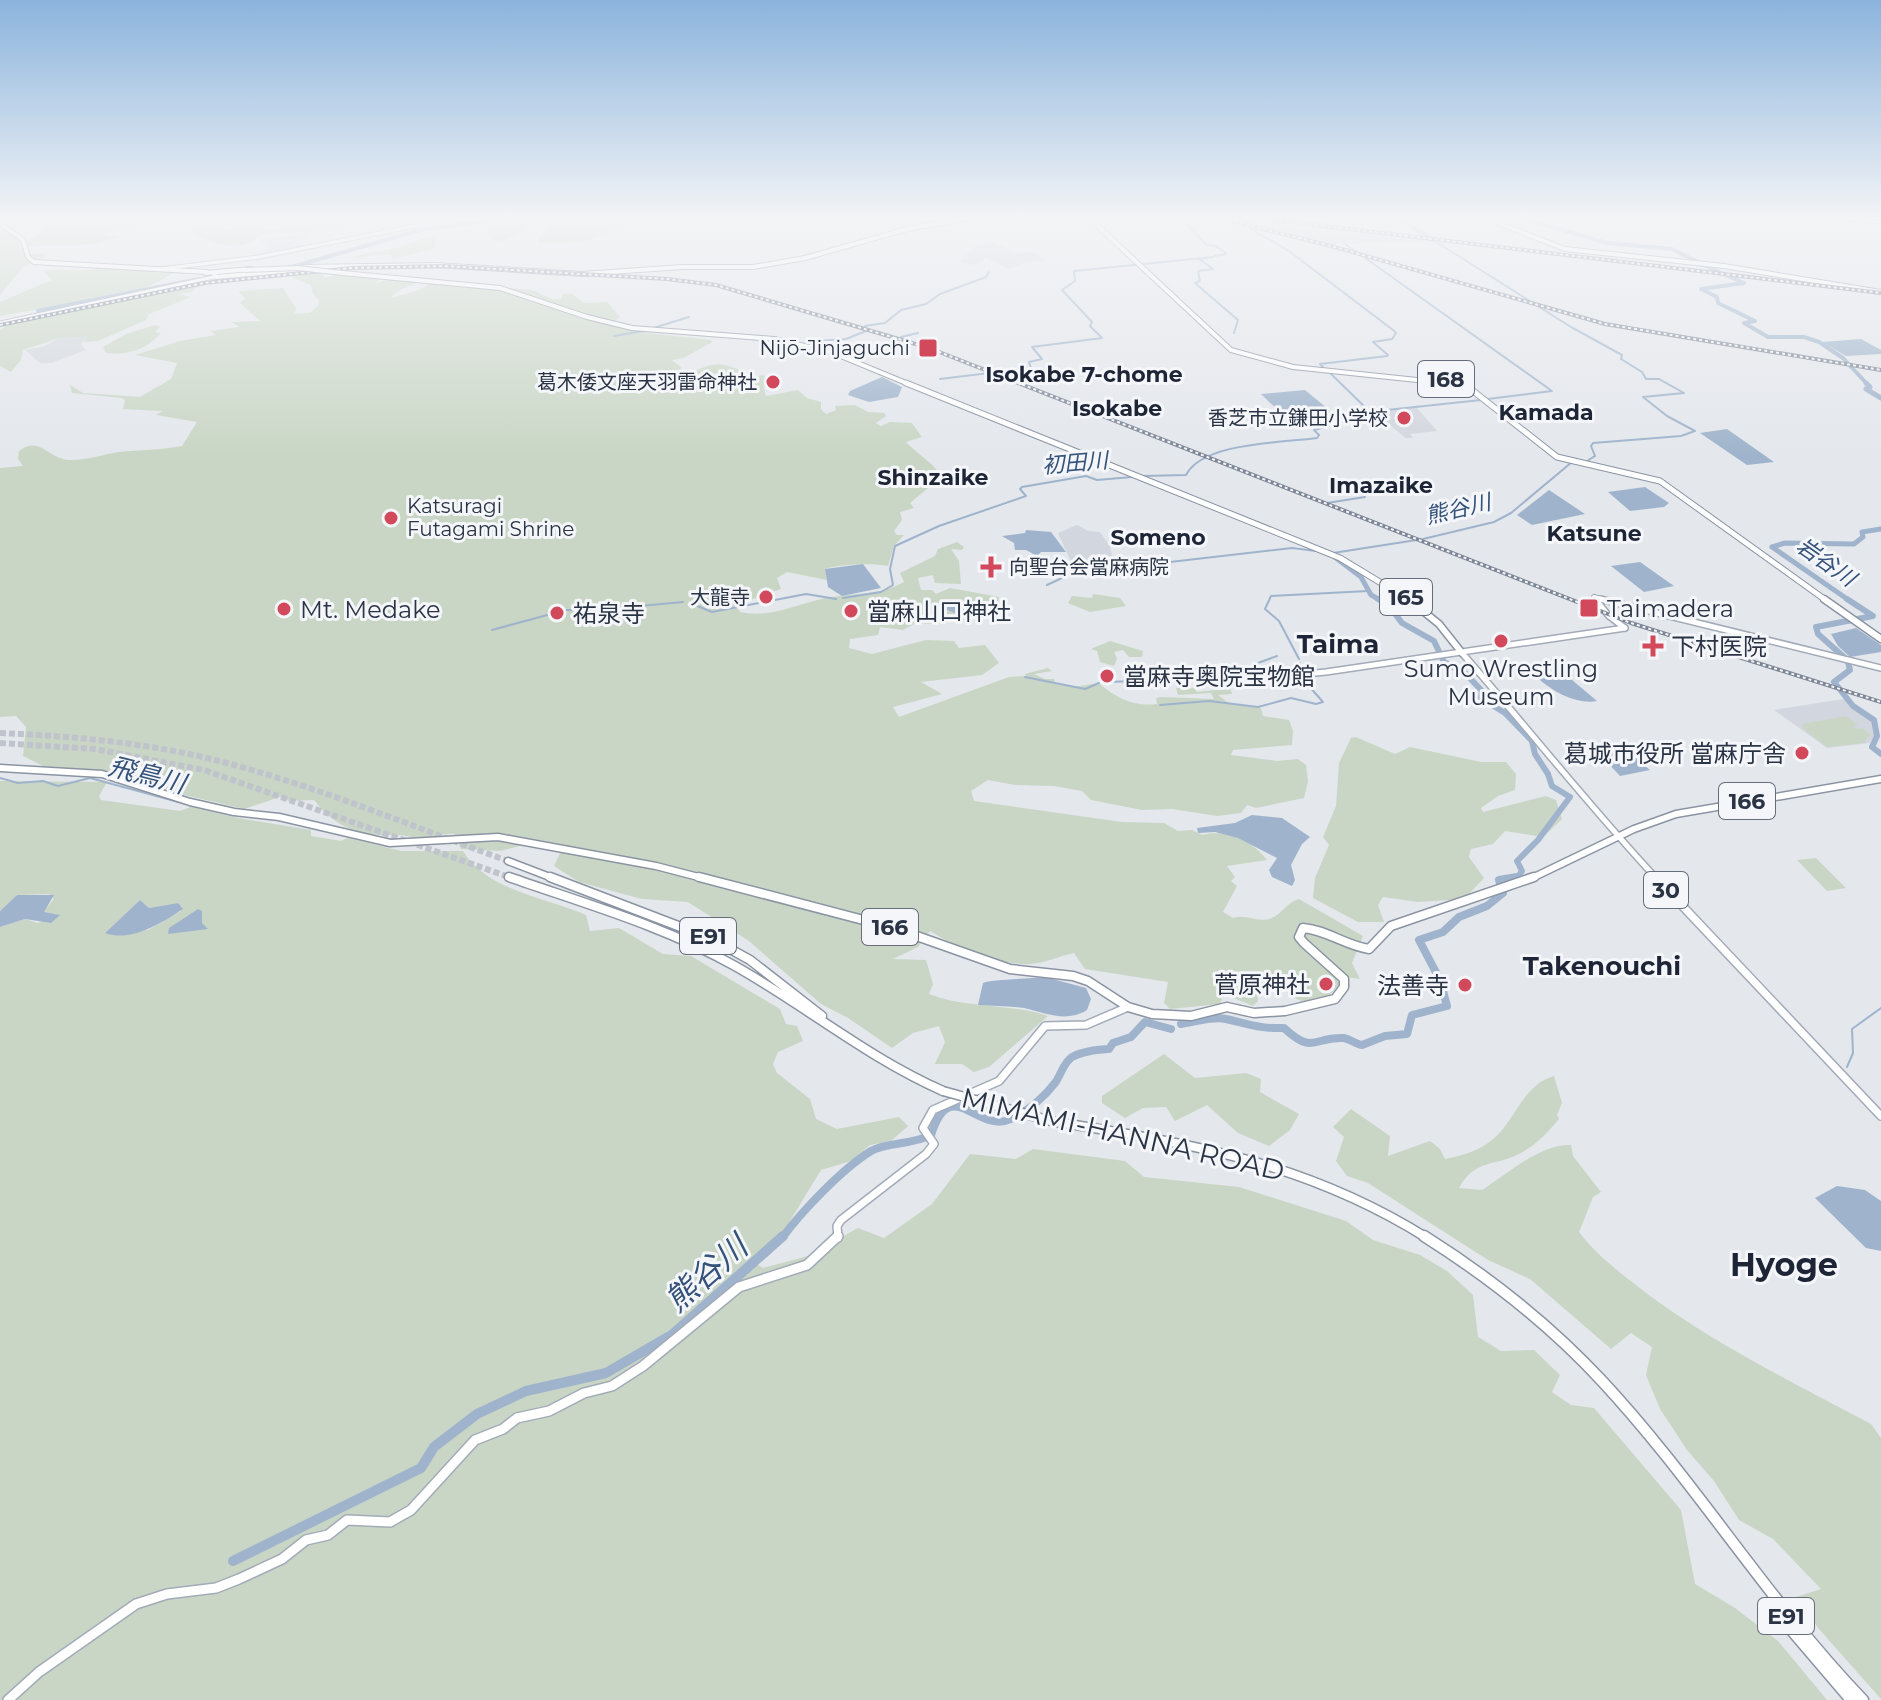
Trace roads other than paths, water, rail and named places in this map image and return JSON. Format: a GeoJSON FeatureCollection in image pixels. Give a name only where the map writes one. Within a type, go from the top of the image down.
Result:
{"type":"FeatureCollection","features":[{"type":"Feature","properties":{"kind":"highway","name":"165"},"geometry":{"type":"LineString","coordinates":[[523,295],[614,324],[787,341],[831,352],[1330,553],[1402,594],[1450,637],[1462,653]]}},
{"type":"Feature","properties":{"kind":"highway","name":"168"},"geometry":{"type":"LineString","coordinates":[[1172,295],[1231,350],[1293,367],[1457,381],[1545,450],[1571,461],[1660,481],[1881,639]]}},
{"type":"Feature","properties":{"kind":"highway","name":"166"},"geometry":{"type":"LineString","coordinates":[[0,768],[102,774],[190,802],[234,812],[279,817],[390,843],[498,837],[656,866],[894,928],[1010,969],[1073,976],[1088,981],[1128,1007],[1152,1014],[1191,1016],[1227,1007],[1266,1013],[1335,999],[1344,987],[1344,979],[1328,962],[1303,944],[1299,937],[1303,928],[1316,929],[1349,946],[1369,949],[1391,926],[1518,885],[1617,838],[1697,809],[1881,779]]}},
{"type":"Feature","properties":{"kind":"highway","name":"MIMAMI-HANNA ROAD"},"geometry":{"type":"LineString","coordinates":[[508,861],[712,939],[760,968],[881,1061]]}},
{"type":"Feature","properties":{"kind":"highway","name":"MIMAMI-HANNA ROAD"},"geometry":{"type":"LineString","coordinates":[[509,877],[717,956],[768,985],[881,1061],[943,1091],[1051,1121],[1242,1156],[1333,1188],[1429,1239],[1514,1299],[1557,1338],[1640,1424],[1791,1623],[1863,1700]]}},
{"type":"Feature","properties":{"kind":"highway","name":"MIMAMI-HANNA ROAD"},"geometry":{"type":"LineString","coordinates":[[1718,1525],[1802,1645],[1851,1700]]}},
{"type":"Feature","properties":{"kind":"main road"},"geometry":{"type":"LineString","coordinates":[[0,323],[121,295]]}},
{"type":"Feature","properties":{"kind":"main road"},"geometry":{"type":"LineString","coordinates":[[1261,678],[1462,653],[1625,628],[1609,616],[1594,597],[1881,668]]}},
{"type":"Feature","properties":{"kind":"main road","name":"30"},"geometry":{"type":"LineString","coordinates":[[1462,653],[1540,741],[1573,787],[1617,838],[1881,1116]]}},
{"type":"Feature","properties":{"kind":"main road"},"geometry":{"type":"LineString","coordinates":[[8,1700],[39,1672],[136,1604],[167,1594],[216,1588],[239,1579],[282,1559],[306,1540],[328,1535],[347,1520],[390,1522],[402,1516],[475,1440],[503,1429],[517,1418],[549,1411],[584,1393],[612,1386],[639,1369],[739,1287],[817,1259],[838,1238],[837,1226],[841,1220],[926,1154],[934,1144],[927,1136],[924,1119],[931,1108],[982,1092],[999,1081],[1045,1026],[1086,1025],[1128,1007]]}},
{"type":"Feature","properties":{"kind":"water"},"geometry":{"type":"Polygon","coordinates":[[[1861,339],[1881,350],[1881,354],[1846,356],[1822,342],[1861,339]]]}},
{"type":"Feature","properties":{"kind":"water"},"geometry":{"type":"Polygon","coordinates":[[[882,377],[902,387],[898,397],[869,402],[848,395],[850,391],[882,377]]]}},
{"type":"Feature","properties":{"kind":"water"},"geometry":{"type":"Polygon","coordinates":[[[1305,390],[1334,414],[1293,417],[1279,410],[1261,394],[1305,390]]]}},
{"type":"Feature","properties":{"kind":"water"},"geometry":{"type":"Polygon","coordinates":[[[1727,429],[1774,462],[1747,465],[1700,433],[1727,429]]]}},
{"type":"Feature","properties":{"kind":"water"},"geometry":{"type":"Polygon","coordinates":[[[1645,487],[1669,503],[1664,507],[1630,511],[1608,492],[1645,487]]]}},
{"type":"Feature","properties":{"kind":"water"},"geometry":{"type":"Polygon","coordinates":[[[1549,490],[1585,514],[1532,525],[1517,515],[1549,490]]]}},
{"type":"Feature","properties":{"kind":"water"},"geometry":{"type":"Polygon","coordinates":[[[1026,530],[1051,532],[1066,552],[1041,552],[1037,556],[1026,550],[1015,550],[1014,543],[1002,536],[1025,533],[1026,530]]]}},
{"type":"Feature","properties":{"kind":"water"},"geometry":{"type":"Polygon","coordinates":[[[1640,562],[1674,586],[1644,592],[1611,566],[1640,562]]]}},
{"type":"Feature","properties":{"kind":"water"},"geometry":{"type":"Polygon","coordinates":[[[863,564],[881,588],[842,596],[828,587],[825,569],[863,564]]]}},
{"type":"Feature","properties":{"kind":"water"},"geometry":{"type":"Polygon","coordinates":[[[945,600],[995,603],[993,612],[959,615],[939,606],[945,600]]]}},
{"type":"Feature","properties":{"kind":"water"},"geometry":{"type":"Polygon","coordinates":[[[1856,628],[1881,645],[1881,652],[1850,657],[1831,634],[1856,628]]]}},
{"type":"Feature","properties":{"kind":"water"},"geometry":{"type":"Polygon","coordinates":[[[1565,674],[1597,701],[1566,696],[1539,679],[1565,674]]]}},
{"type":"Feature","properties":{"kind":"water"},"geometry":{"type":"Polygon","coordinates":[[[1618,743],[1650,770],[1620,776],[1595,749],[1618,743]]]}},
{"type":"Feature","properties":{"kind":"water"},"geometry":{"type":"Polygon","coordinates":[[[1252,815],[1282,818],[1310,837],[1302,844],[1291,865],[1295,880],[1292,886],[1272,877],[1269,870],[1277,858],[1238,838],[1215,832],[1198,833],[1197,828],[1235,823],[1252,815]]]}},
{"type":"Feature","properties":{"kind":"water"},"geometry":{"type":"Polygon","coordinates":[[[17,895],[54,895],[44,912],[60,915],[51,923],[25,919],[0,927],[0,911],[17,895]]]}},
{"type":"Feature","properties":{"kind":"water"},"geometry":{"type":"Polygon","coordinates":[[[140,900],[149,908],[178,903],[183,909],[136,933],[105,933],[140,900]]]}},
{"type":"Feature","properties":{"kind":"water"},"geometry":{"type":"Polygon","coordinates":[[[198,909],[202,911],[202,923],[208,929],[168,934],[169,928],[198,909]]]}},
{"type":"Feature","properties":{"kind":"water"},"geometry":{"type":"Polygon","coordinates":[[[1045,977],[1086,988],[1091,999],[1087,1010],[1064,1016],[1024,1008],[978,1005],[983,983],[1045,977]]]}},
{"type":"Feature","properties":{"kind":"water"},"geometry":{"type":"Polygon","coordinates":[[[1837,1186],[1865,1190],[1881,1201],[1881,1251],[1866,1248],[1815,1198],[1837,1186]]]}},
{"type":"Feature","properties":{"kind":"waterway"},"geometry":{"type":"LineString","coordinates":[[38,311],[117,295]]}},
{"type":"Feature","properties":{"kind":"waterway"},"geometry":{"type":"LineString","coordinates":[[817,341],[846,339],[866,331],[865,326],[885,323],[901,310],[926,304],[938,295]]}},
{"type":"Feature","properties":{"kind":"waterway"},"geometry":{"type":"LineString","coordinates":[[940,379],[1031,368],[1029,362],[1042,359],[1032,347],[1102,338],[1090,326],[1092,322],[1067,295]]}},
{"type":"Feature","properties":{"kind":"waterway"},"geometry":{"type":"LineString","coordinates":[[1209,295],[1238,320],[1234,333]]}},
{"type":"Feature","properties":{"kind":"waterway","name":"初田川"},"geometry":{"type":"LineString","coordinates":[[1347,295],[1396,333],[1392,339],[1373,342],[1388,355]]}},
{"type":"Feature","properties":{"kind":"waterway"},"geometry":{"type":"LineString","coordinates":[[1418,295],[1552,391],[1488,399]]}},
{"type":"Feature","properties":{"kind":"waterway","name":"熊谷川"},"geometry":{"type":"LineString","coordinates":[[1521,295],[1622,355],[1621,359],[1642,372],[1646,379],[1659,379],[1684,393],[1643,397],[1667,416],[1695,431],[1681,436],[1593,443],[1591,446],[1595,456],[1587,461]]}},
{"type":"Feature","properties":{"kind":"waterway"},"geometry":{"type":"LineString","coordinates":[[1714,295],[1718,303],[1755,321],[1744,323],[1768,337],[1804,337],[1819,342],[1843,358],[1868,385]]}},
{"type":"Feature","properties":{"kind":"waterway"},"geometry":{"type":"LineString","coordinates":[[653,328],[689,317]]}},
{"type":"Feature","properties":{"kind":"waterway"},"geometry":{"type":"LineString","coordinates":[[614,336],[643,331]]}},
{"type":"Feature","properties":{"kind":"waterway"},"geometry":{"type":"LineString","coordinates":[[901,337],[918,333]]}},
{"type":"Feature","properties":{"kind":"waterway","name":"初田川"},"geometry":{"type":"LineString","coordinates":[[1324,368],[1320,364],[1387,356]]}},
{"type":"Feature","properties":{"kind":"waterway","name":"初田川"},"geometry":{"type":"LineString","coordinates":[[1143,476],[1186,475],[1195,464],[1226,450],[1317,438],[1319,435],[1314,430],[1329,426],[1337,416],[1367,409],[1328,371]]}},
{"type":"Feature","properties":{"kind":"waterway"},"geometry":{"type":"LineString","coordinates":[[1868,385],[1870,387],[1866,389],[1881,398]]}},
{"type":"Feature","properties":{"kind":"waterway"},"geometry":{"type":"LineString","coordinates":[[1387,410],[1481,400]]}},
{"type":"Feature","properties":{"kind":"waterway","name":"熊谷川"},"geometry":{"type":"LineString","coordinates":[[1333,553],[1423,539],[1494,522],[1511,513],[1572,462]]}},
{"type":"Feature","properties":{"kind":"waterway","name":"初田川"},"geometry":{"type":"LineString","coordinates":[[843,598],[881,592],[893,585],[890,569],[895,546],[939,526],[1026,496],[1020,489],[1022,487],[1086,476],[1097,480],[1132,477]]}},
{"type":"Feature","properties":{"kind":"waterway"},"geometry":{"type":"LineString","coordinates":[[1327,503],[1365,497]]}},
{"type":"Feature","properties":{"kind":"waterway","name":"岩谷川"},"geometry":{"type":"LineString","coordinates":[[1849,600],[1772,547],[1785,543],[1854,544],[1863,537],[1862,532],[1881,529]]}},
{"type":"Feature","properties":{"kind":"waterway"},"geometry":{"type":"LineString","coordinates":[[1170,562],[1292,548],[1316,551]]}},
{"type":"Feature","properties":{"kind":"waterway","name":"熊谷川"},"geometry":{"type":"LineString","coordinates":[[1332,555],[1361,577],[1371,595],[1380,600]]}},
{"type":"Feature","properties":{"kind":"waterway"},"geometry":{"type":"LineString","coordinates":[[1047,585],[1062,578]]}},
{"type":"Feature","properties":{"kind":"waterway"},"geometry":{"type":"LineString","coordinates":[[1299,659],[1279,621],[1265,609],[1271,596],[1368,591]]}},
{"type":"Feature","properties":{"kind":"waterway","name":"初田川"},"geometry":{"type":"LineString","coordinates":[[690,603],[712,612],[806,594],[836,599]]}},
{"type":"Feature","properties":{"kind":"waterway","name":"熊谷川"},"geometry":{"type":"LineString","coordinates":[[1380,600],[1387,603],[1402,623],[1434,641],[1444,662],[1466,674],[1482,691],[1481,698],[1505,713],[1532,741],[1535,754],[1552,786],[1570,797],[1538,840],[1517,861],[1522,871],[1518,877],[1505,879]]}},
{"type":"Feature","properties":{"kind":"waterway","name":"岩谷川"},"geometry":{"type":"LineString","coordinates":[[1844,657],[1818,634],[1816,627],[1873,616],[1849,600]]}},
{"type":"Feature","properties":{"kind":"waterway","name":"初田川"},"geometry":{"type":"LineString","coordinates":[[597,610],[683,602]]}},
{"type":"Feature","properties":{"kind":"waterway","name":"初田川"},"geometry":{"type":"LineString","coordinates":[[565,610],[584,610]]}},
{"type":"Feature","properties":{"kind":"waterway","name":"初田川"},"geometry":{"type":"LineString","coordinates":[[492,630],[562,611]]}},
{"type":"Feature","properties":{"kind":"waterway"},"geometry":{"type":"LineString","coordinates":[[1110,682],[1132,681],[1130,672],[1169,667],[1175,677],[1254,670],[1255,664],[1277,656]]}},
{"type":"Feature","properties":{"kind":"waterway","name":"岩谷川"},"geometry":{"type":"LineString","coordinates":[[1848,662],[1850,670],[1834,682],[1853,706],[1874,720],[1877,736],[1872,747],[1881,754]]}},
{"type":"Feature","properties":{"kind":"waterway"},"geometry":{"type":"LineString","coordinates":[[1299,672],[1300,663]]}},
{"type":"Feature","properties":{"kind":"waterway"},"geometry":{"type":"LineString","coordinates":[[1025,677],[1085,689],[1099,683]]}},
{"type":"Feature","properties":{"kind":"waterway"},"geometry":{"type":"LineString","coordinates":[[1160,705],[1209,701],[1258,707],[1291,698],[1316,704],[1323,702],[1301,677]]}},
{"type":"Feature","properties":{"kind":"waterway"},"geometry":{"type":"LineString","coordinates":[[1103,683],[1108,682]]}},
{"type":"Feature","properties":{"kind":"waterway","name":"飛鳥川"},"geometry":{"type":"LineString","coordinates":[[0,778],[18,783],[43,781],[58,786],[90,778],[186,804]]}},
{"type":"Feature","properties":{"kind":"waterway","name":"熊谷川"},"geometry":{"type":"LineString","coordinates":[[1505,879],[1517,877]]}},
{"type":"Feature","properties":{"kind":"waterway","name":"熊谷川"},"geometry":{"type":"LineString","coordinates":[[1501,887],[1499,880],[1505,879]]}},
{"type":"Feature","properties":{"kind":"waterway","name":"熊谷川"},"geometry":{"type":"LineString","coordinates":[[1181,1024],[1221,1018],[1261,1027],[1284,1028],[1308,1043],[1344,1038],[1362,1045],[1385,1036],[1407,1034],[1412,1015],[1447,1006],[1440,980],[1419,940],[1443,932],[1459,917],[1487,906],[1503,893]]}},
{"type":"Feature","properties":{"kind":"waterway","name":"岩谷川"},"geometry":{"type":"LineString","coordinates":[[1847,1067],[1853,1053],[1852,1029],[1881,1008]]}},
{"type":"Feature","properties":{"kind":"waterway","name":"熊谷川"},"geometry":{"type":"LineString","coordinates":[[782,1238],[823,1191],[848,1168],[877,1148],[931,1135],[947,1108],[956,1106],[999,1122],[1011,1119],[1046,1093],[1072,1057],[1109,1049],[1113,1043],[1131,1037],[1145,1022],[1171,1029]]}},
{"type":"Feature","properties":{"kind":"waterway","name":"熊谷川"},"geometry":{"type":"LineString","coordinates":[[233,1561],[421,1468],[434,1447],[477,1414],[526,1391],[606,1373],[673,1334],[783,1236]]}},
{"type":"Feature","properties":{"kind":"tunnel"},"geometry":{"type":"LineString","coordinates":[[0,733],[104,741],[207,758],[321,792],[508,861]]}},
{"type":"Feature","properties":{"kind":"tunnel"},"geometry":{"type":"LineString","coordinates":[[0,743],[95,749],[204,770],[509,877]]}},
{"type":"Feature","properties":{"kind":"railway"},"geometry":{"type":"LineString","coordinates":[[0,325],[144,295]]}},
{"type":"Feature","properties":{"kind":"railway"},"geometry":{"type":"LineString","coordinates":[[751,295],[929,348],[1631,623],[1881,702]]}},
{"type":"Feature","properties":{"kind":"railway"},"geometry":{"type":"LineString","coordinates":[[1504,295],[1605,324],[1881,370]]}},
{"type":"Feature","properties":{"kind":"place","name":"Nijō-Jinjaguchi"},"geometry":{"type":"Point","coordinates":[928,348]}},
{"type":"Feature","properties":{"kind":"place","name":"葛木倭文座天羽雷命神社"},"geometry":{"type":"Point","coordinates":[773,382]}},
{"type":"Feature","properties":{"kind":"place","name":"香芝市立鎌田小学校"},"geometry":{"type":"Point","coordinates":[1404,418]}},
{"type":"Feature","properties":{"kind":"place","name":"Katsuragi Futagami Shrine"},"geometry":{"type":"Point","coordinates":[391,518]}},
{"type":"Feature","properties":{"kind":"place","name":"向聖台会當麻病院"},"geometry":{"type":"Point","coordinates":[991,567]}},
{"type":"Feature","properties":{"kind":"place","name":"大龍寺"},"geometry":{"type":"Point","coordinates":[766,597]}},
{"type":"Feature","properties":{"kind":"place","name":"Taimadera"},"geometry":{"type":"Point","coordinates":[1589,608]}},
{"type":"Feature","properties":{"kind":"place","name":"Mt. Medake"},"geometry":{"type":"Point","coordinates":[284,609]}},
{"type":"Feature","properties":{"kind":"place","name":"當麻山口神社"},"geometry":{"type":"Point","coordinates":[851,611]}},
{"type":"Feature","properties":{"kind":"place","name":"祐泉寺"},"geometry":{"type":"Point","coordinates":[557,613]}},
{"type":"Feature","properties":{"kind":"place","name":"Sumo Wrestling Museum"},"geometry":{"type":"Point","coordinates":[1501,641]}},
{"type":"Feature","properties":{"kind":"place","name":"下村医院"},"geometry":{"type":"Point","coordinates":[1653,646]}},
{"type":"Feature","properties":{"kind":"place","name":"當麻寺奥院宝物館"},"geometry":{"type":"Point","coordinates":[1107,676]}},
{"type":"Feature","properties":{"kind":"place","name":"葛城市役所 當麻庁舎"},"geometry":{"type":"Point","coordinates":[1802,753]}},
{"type":"Feature","properties":{"kind":"place","name":"菅原神社"},"geometry":{"type":"Point","coordinates":[1326,984]}},
{"type":"Feature","properties":{"kind":"place","name":"法善寺"},"geometry":{"type":"Point","coordinates":[1465,985]}},
{"type":"Feature","properties":{"kind":"district","name":"Isokabe 7-chome"},"geometry":{"type":"Point","coordinates":[1084,374]}},
{"type":"Feature","properties":{"kind":"district","name":"Isokabe"},"geometry":{"type":"Point","coordinates":[1117,408]}},
{"type":"Feature","properties":{"kind":"district","name":"Kamada"},"geometry":{"type":"Point","coordinates":[1546,412]}},
{"type":"Feature","properties":{"kind":"district","name":"Shinzaike"},"geometry":{"type":"Point","coordinates":[933,477]}},
{"type":"Feature","properties":{"kind":"district","name":"Imazaike"},"geometry":{"type":"Point","coordinates":[1381,485]}},
{"type":"Feature","properties":{"kind":"district","name":"Katsune"},"geometry":{"type":"Point","coordinates":[1594,533]}},
{"type":"Feature","properties":{"kind":"district","name":"Someno"},"geometry":{"type":"Point","coordinates":[1158,537]}},
{"type":"Feature","properties":{"kind":"district","name":"Taima"},"geometry":{"type":"Point","coordinates":[1338,644]}},
{"type":"Feature","properties":{"kind":"district","name":"Takenouchi"},"geometry":{"type":"Point","coordinates":[1602,966]}},
{"type":"Feature","properties":{"kind":"district","name":"Hyoge"},"geometry":{"type":"Point","coordinates":[1784,1264]}}]}
